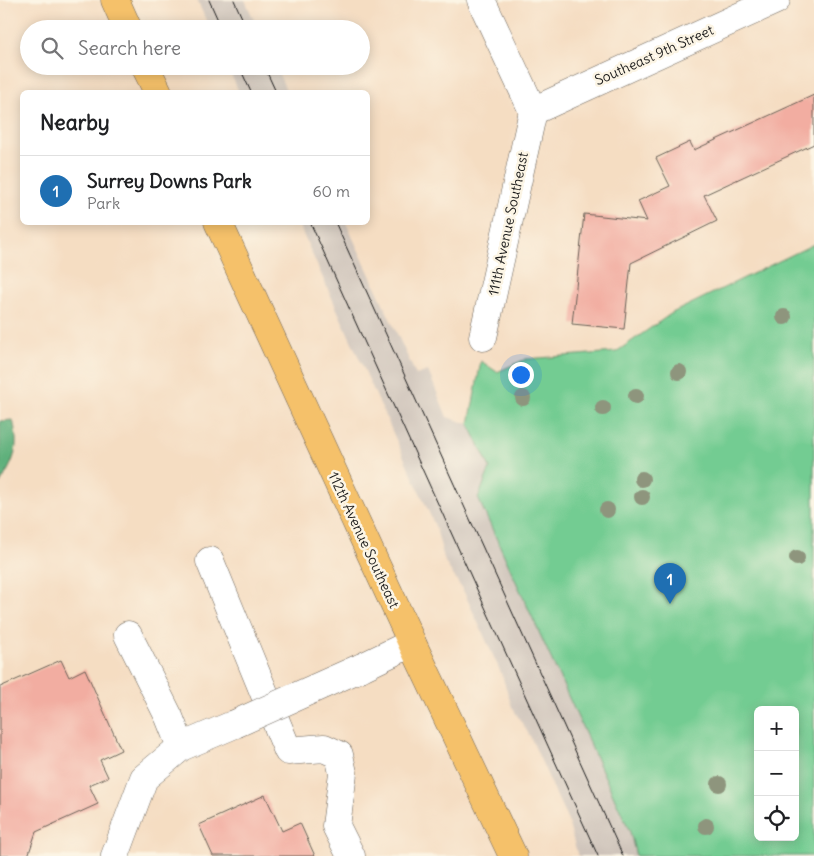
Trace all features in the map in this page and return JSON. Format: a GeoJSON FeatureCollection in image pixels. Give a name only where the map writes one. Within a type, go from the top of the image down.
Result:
{"type":"FeatureCollection","features":[{"type":"Feature","properties":{"kind":"main road"},"geometry":{"type":"LineString","coordinates":[[114,0],[124,20]]}},
{"type":"Feature","properties":{"kind":"main road"},"geometry":{"type":"LineString","coordinates":[[150,75],[157,90]]}},
{"type":"Feature","properties":{"kind":"main road","name":"112th Avenue Southeast"},"geometry":{"type":"LineString","coordinates":[[219,225],[412,643],[514,856]]}},
{"type":"Feature","properties":{"kind":"street"},"geometry":{"type":"LineString","coordinates":[[481,0],[533,110]]}},
{"type":"Feature","properties":{"kind":"street","name":"Southeast 9th Street"},"geometry":{"type":"LineString","coordinates":[[533,110],[776,0]]}},
{"type":"Feature","properties":{"kind":"street","name":"111th Avenue Southeast"},"geometry":{"type":"LineString","coordinates":[[483,337],[533,110]]}},
{"type":"Feature","properties":{"kind":"street"},"geometry":{"type":"LineString","coordinates":[[210,561],[288,752],[324,748],[339,755],[343,773],[336,826],[351,856]]}},
{"type":"Feature","properties":{"kind":"street"},"geometry":{"type":"LineString","coordinates":[[128,635],[169,717],[181,747]]}},
{"type":"Feature","properties":{"kind":"street"},"geometry":{"type":"LineString","coordinates":[[115,856],[144,778],[181,747],[412,643]]}},
{"type":"Feature","properties":{"kind":"shaded area"},"geometry":{"type":"Polygon","coordinates":[[[197,0],[245,0],[254,20],[206,20],[197,0]]]}},
{"type":"Feature","properties":{"kind":"shaded area"},"geometry":{"type":"Polygon","coordinates":[[[231,75],[279,75],[286,90],[238,90],[231,75]]]}},
{"type":"Feature","properties":{"kind":"shaded area"},"geometry":{"type":"Polygon","coordinates":[[[299,225],[347,225],[416,375],[428,371],[447,417],[469,424],[490,468],[630,832],[636,856],[579,856],[577,853],[568,821],[530,736],[512,707],[502,675],[464,592],[445,562],[436,528],[299,225]]]}},
{"type":"Feature","properties":{"kind":"green space"},"geometry":{"type":"Polygon","coordinates":[[[814,244],[814,856],[636,856],[630,832],[478,498],[490,468],[469,424],[481,361],[497,372],[526,359],[616,352],[672,313],[814,244]]]}},
{"type":"Feature","properties":{"kind":"green space"},"geometry":{"type":"Polygon","coordinates":[[[13,420],[16,438],[15,453],[0,484],[0,421],[13,420]]]}},
{"type":"Feature","properties":{"kind":"building"},"geometry":{"type":"Polygon","coordinates":[[[814,95],[814,144],[704,195],[717,221],[631,263],[624,329],[572,324],[584,214],[647,221],[638,201],[670,186],[656,158],[690,142],[694,150],[814,95]]]}},
{"type":"Feature","properties":{"kind":"building"},"geometry":{"type":"Polygon","coordinates":[[[61,660],[69,677],[85,669],[121,750],[100,760],[108,777],[89,785],[98,804],[36,832],[28,856],[0,856],[0,687],[61,660]]]}},
{"type":"Feature","properties":{"kind":"building"},"geometry":{"type":"Polygon","coordinates":[[[265,795],[282,831],[300,823],[315,856],[213,856],[199,825],[265,795]]]}},
{"type":"Feature","properties":{"kind":"tram line"},"geometry":{"type":"LineString","coordinates":[[209,0],[218,20]]}},
{"type":"Feature","properties":{"kind":"tram line"},"geometry":{"type":"LineString","coordinates":[[234,0],[243,20]]}},
{"type":"Feature","properties":{"kind":"tram line"},"geometry":{"type":"LineString","coordinates":[[243,75],[250,90]]}},
{"type":"Feature","properties":{"kind":"tram line"},"geometry":{"type":"LineString","coordinates":[[268,75],[275,90]]}},
{"type":"Feature","properties":{"kind":"tram line"},"geometry":{"type":"LineString","coordinates":[[311,225],[598,856]]}},
{"type":"Feature","properties":{"kind":"tram line"},"geometry":{"type":"LineString","coordinates":[[336,225],[623,856]]}},
{"type":"Feature","properties":{"kind":"place","name":"Surrey Downs Park"},"geometry":{"type":"Point","coordinates":[670,604]}}]}
